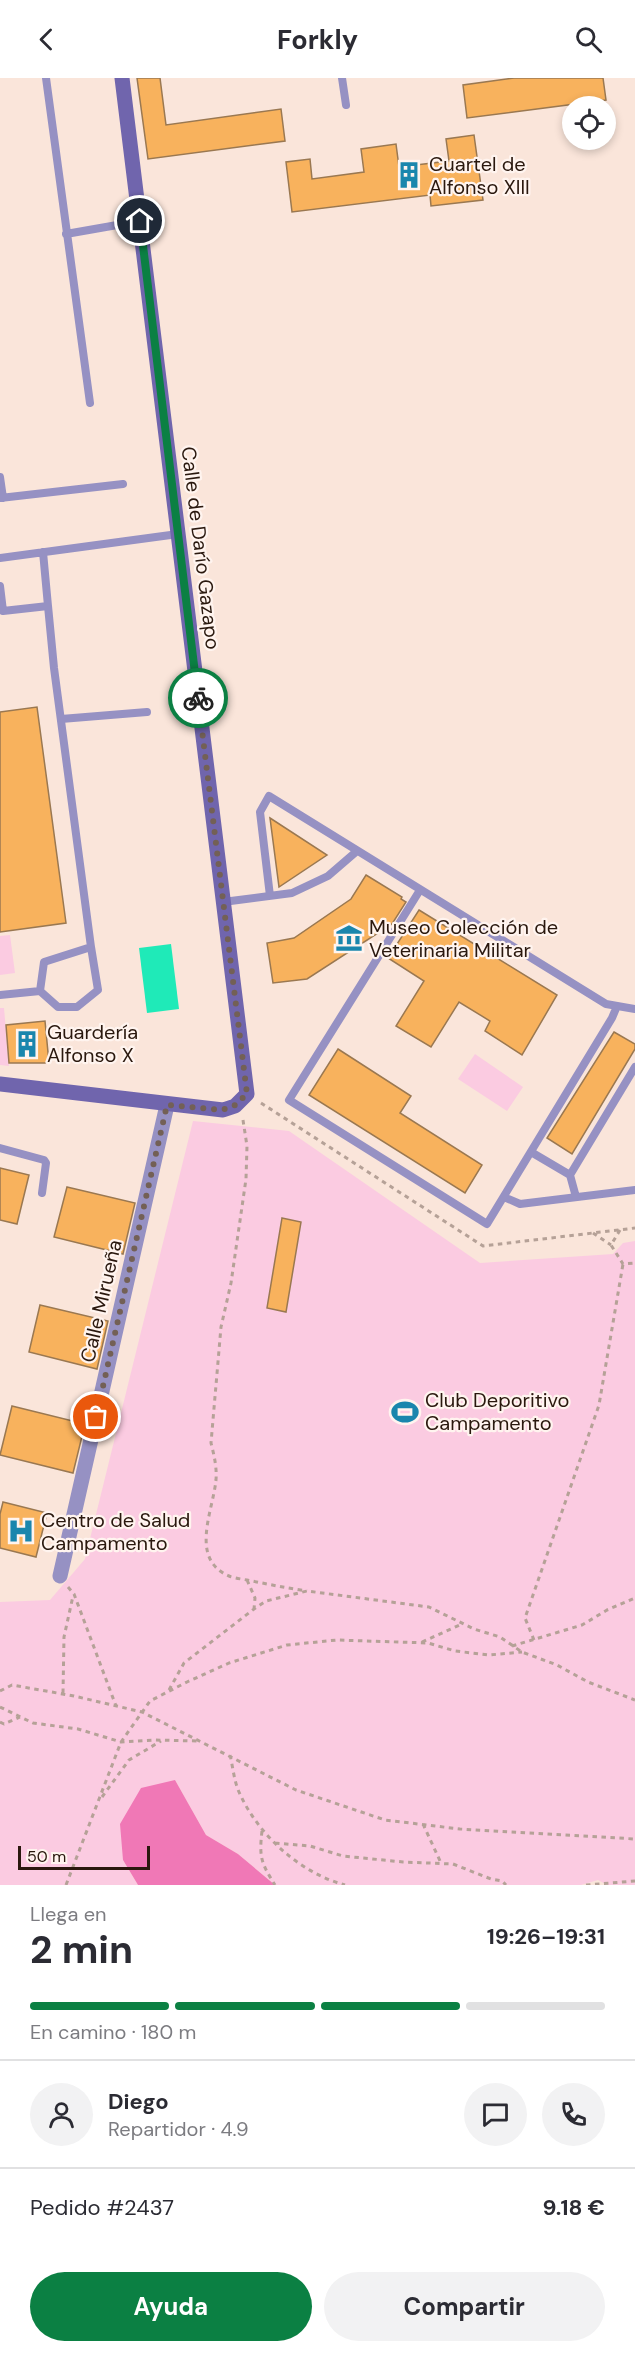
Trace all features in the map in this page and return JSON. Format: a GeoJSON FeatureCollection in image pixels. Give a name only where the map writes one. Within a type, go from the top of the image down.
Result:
{"type":"FeatureCollection","features":[{"type":"Feature","properties":{"kind":"street","name":"Calle de Darío Gazapo"},"geometry":{"type":"LineString","coordinates":[[122,78],[247,1094],[234,1106],[222,1110],[167,1105]]}},
{"type":"Feature","properties":{"kind":"street"},"geometry":{"type":"LineString","coordinates":[[0,1084],[167,1105]]}},
{"type":"Feature","properties":{"kind":"street","name":"Calle Mirueña"},"geometry":{"type":"LineString","coordinates":[[60,1576],[167,1105]]}},
{"type":"Feature","properties":{"kind":"lane"},"geometry":{"type":"LineString","coordinates":[[46,78],[90,403]]}},
{"type":"Feature","properties":{"kind":"lane"},"geometry":{"type":"LineString","coordinates":[[342,78],[346,105]]}},
{"type":"Feature","properties":{"kind":"lane"},"geometry":{"type":"LineString","coordinates":[[66,234],[140,221]]}},
{"type":"Feature","properties":{"kind":"lane"},"geometry":{"type":"LineString","coordinates":[[0,477],[2,498],[123,484]]}},
{"type":"Feature","properties":{"kind":"lane"},"geometry":{"type":"LineString","coordinates":[[0,558],[178,534]]}},
{"type":"Feature","properties":{"kind":"lane"},"geometry":{"type":"LineString","coordinates":[[0,995],[40,991],[58,1006],[77,1007],[98,990],[61,719],[43,552]]}},
{"type":"Feature","properties":{"kind":"lane"},"geometry":{"type":"LineString","coordinates":[[0,586],[1,611],[48,606]]}},
{"type":"Feature","properties":{"kind":"lane"},"geometry":{"type":"LineString","coordinates":[[61,719],[147,712]]}},
{"type":"Feature","properties":{"kind":"lane"},"geometry":{"type":"LineString","coordinates":[[270,896],[260,812],[269,796],[606,1004],[635,1009]]}},
{"type":"Feature","properties":{"kind":"lane"},"geometry":{"type":"LineString","coordinates":[[223,902],[292,893],[328,876],[357,851]]}},
{"type":"Feature","properties":{"kind":"lane"},"geometry":{"type":"LineString","coordinates":[[420,890],[289,1100],[487,1224],[612,1018],[617,1006]]}},
{"type":"Feature","properties":{"kind":"lane"},"geometry":{"type":"LineString","coordinates":[[40,991],[44,962],[91,947]]}},
{"type":"Feature","properties":{"kind":"lane"},"geometry":{"type":"LineString","coordinates":[[570,1175],[635,1068]]}},
{"type":"Feature","properties":{"kind":"lane"},"geometry":{"type":"LineString","coordinates":[[0,1148],[44,1160],[46,1163],[42,1193]]}},
{"type":"Feature","properties":{"kind":"lane"},"geometry":{"type":"LineString","coordinates":[[531,1152],[570,1175],[576,1197]]}},
{"type":"Feature","properties":{"kind":"lane"},"geometry":{"type":"LineString","coordinates":[[504,1197],[520,1204],[635,1190]]}},
{"type":"Feature","properties":{"kind":"path"},"geometry":{"type":"LineString","coordinates":[[611,1245],[620,1230]]}},
{"type":"Feature","properties":{"kind":"path"},"geometry":{"type":"LineString","coordinates":[[534,1640],[525,1618],[599,1406],[623,1264],[611,1245],[593,1233]]}},
{"type":"Feature","properties":{"kind":"path"},"geometry":{"type":"LineString","coordinates":[[623,1264],[635,1263]]}},
{"type":"Feature","properties":{"kind":"path"},"geometry":{"type":"LineString","coordinates":[[246,1580],[255,1598],[254,1609]]}},
{"type":"Feature","properties":{"kind":"path"},"geometry":{"type":"LineString","coordinates":[[168,1692],[184,1663],[254,1609],[266,1601],[307,1591],[429,1607],[500,1637],[522,1652],[557,1665],[588,1682],[635,1700]]}},
{"type":"Feature","properties":{"kind":"path"},"geometry":{"type":"LineString","coordinates":[[63,1694],[64,1637],[74,1594],[117,1706]]}},
{"type":"Feature","properties":{"kind":"path"},"geometry":{"type":"LineString","coordinates":[[512,1646],[582,1625],[607,1610],[635,1598]]}},
{"type":"Feature","properties":{"kind":"path"},"geometry":{"type":"LineString","coordinates":[[420,1643],[463,1623]]}},
{"type":"Feature","properties":{"kind":"path"},"geometry":{"type":"LineString","coordinates":[[66,1885],[121,1742],[150,1701],[229,1663],[287,1645],[337,1640],[428,1643],[455,1651],[489,1655],[522,1652]]}},
{"type":"Feature","properties":{"kind":"path"},"geometry":{"type":"LineString","coordinates":[[0,1692],[12,1685],[142,1712],[296,1790],[385,1820],[521,1833],[635,1839]]}},
{"type":"Feature","properties":{"kind":"path"},"geometry":{"type":"LineString","coordinates":[[0,1707],[33,1723],[78,1729],[121,1742],[202,1741]]}},
{"type":"Feature","properties":{"kind":"path"},"geometry":{"type":"LineString","coordinates":[[0,1722],[4,1724],[20,1717]]}},
{"type":"Feature","properties":{"kind":"path"},"geometry":{"type":"LineString","coordinates":[[98,1802],[129,1760],[163,1740]]}},
{"type":"Feature","properties":{"kind":"path"},"geometry":{"type":"LineString","coordinates":[[230,1755],[238,1791],[262,1830],[275,1843],[327,1883],[345,1885]]}},
{"type":"Feature","properties":{"kind":"path"},"geometry":{"type":"LineString","coordinates":[[423,1824],[441,1863]]}},
{"type":"Feature","properties":{"kind":"path"},"geometry":{"type":"LineString","coordinates":[[262,1830],[259,1851],[263,1866],[275,1885]]}},
{"type":"Feature","properties":{"kind":"path"},"geometry":{"type":"LineString","coordinates":[[275,1843],[310,1846],[343,1856],[453,1863],[491,1879],[502,1881],[506,1885]]}},
{"type":"Feature","properties":{"kind":"path"},"geometry":{"type":"LineString","coordinates":[[586,1885],[635,1881]]}},
{"type":"Feature","properties":{"kind":"shaded area"},"geometry":{"type":"Polygon","coordinates":[[[10,935],[15,973],[0,975],[0,936],[10,935]]]}},
{"type":"Feature","properties":{"kind":"shaded area"},"geometry":{"type":"Polygon","coordinates":[[[171,944],[179,1009],[147,1013],[139,948],[171,944]]]}},
{"type":"Feature","properties":{"kind":"shaded area"},"geometry":{"type":"Polygon","coordinates":[[[0,1008],[4,1008],[9,1066],[0,1065],[0,1008]]]}},
{"type":"Feature","properties":{"kind":"shaded area"},"geometry":{"type":"Polygon","coordinates":[[[475,1054],[523,1087],[507,1111],[458,1079],[475,1054]]]}},
{"type":"Feature","properties":{"kind":"shaded area"},"geometry":{"type":"Polygon","coordinates":[[[193,1121],[289,1131],[480,1263],[613,1254],[623,1243],[635,1241],[635,1885],[607,1885],[598,1880],[581,1885],[275,1885],[238,1854],[206,1835],[175,1780],[123,1860],[138,1885],[0,1885],[0,1602],[50,1600],[85,1559],[193,1121]]]}},
{"type":"Feature","properties":{"kind":"shaded area"},"geometry":{"type":"Polygon","coordinates":[[[175,1780],[206,1835],[238,1854],[275,1885],[138,1885],[123,1860],[120,1824],[141,1788],[175,1780]]]}},
{"type":"Feature","properties":{"kind":"building"},"geometry":{"type":"Polygon","coordinates":[[[137,78],[160,78],[166,125],[281,109],[285,141],[148,159],[137,78]]]}},
{"type":"Feature","properties":{"kind":"building","name":"Cuartel de Alfonso XIII"},"geometry":{"type":"Polygon","coordinates":[[[514,78],[603,78],[605,96],[562,96],[562,106],[467,118],[463,85],[514,78]]]}},
{"type":"Feature","properties":{"kind":"building","name":"Cuartel de Alfonso XIII"},"geometry":{"type":"Polygon","coordinates":[[[474,135],[483,200],[431,206],[430,195],[292,212],[286,162],[310,159],[312,179],[364,172],[361,149],[396,144],[399,167],[449,161],[446,139],[474,135]]]}},
{"type":"Feature","properties":{"kind":"building"},"geometry":{"type":"Polygon","coordinates":[[[37,707],[66,923],[0,932],[0,712],[37,707]]]}},
{"type":"Feature","properties":{"kind":"building"},"geometry":{"type":"Polygon","coordinates":[[[270,818],[327,855],[279,887],[270,818]]]}},
{"type":"Feature","properties":{"kind":"building"},"geometry":{"type":"Polygon","coordinates":[[[366,875],[402,897],[401,899],[406,902],[392,924],[307,979],[273,983],[267,943],[294,938],[351,899],[366,875]]]}},
{"type":"Feature","properties":{"kind":"building"},"geometry":{"type":"Polygon","coordinates":[[[419,910],[557,995],[522,1055],[485,1031],[490,1021],[459,1002],[431,1047],[396,1026],[424,981],[388,958],[419,910]]]}},
{"type":"Feature","properties":{"kind":"building","name":"Guardería Alfonso X"},"geometry":{"type":"Polygon","coordinates":[[[45,1021],[49,1063],[9,1063],[6,1025],[45,1021]]]}},
{"type":"Feature","properties":{"kind":"building"},"geometry":{"type":"Polygon","coordinates":[[[614,1032],[635,1044],[635,1049],[572,1154],[547,1138],[614,1032]]]}},
{"type":"Feature","properties":{"kind":"building"},"geometry":{"type":"Polygon","coordinates":[[[338,1049],[411,1096],[400,1113],[482,1165],[465,1193],[309,1095],[338,1049]]]}},
{"type":"Feature","properties":{"kind":"building"},"geometry":{"type":"Polygon","coordinates":[[[0,1168],[29,1175],[17,1224],[0,1220],[0,1168]]]}},
{"type":"Feature","properties":{"kind":"building"},"geometry":{"type":"Polygon","coordinates":[[[67,1187],[135,1203],[123,1254],[54,1237],[67,1187]]]}},
{"type":"Feature","properties":{"kind":"building"},"geometry":{"type":"Polygon","coordinates":[[[282,1218],[301,1222],[286,1312],[267,1308],[282,1218]]]}},
{"type":"Feature","properties":{"kind":"building"},"geometry":{"type":"Polygon","coordinates":[[[40,1305],[108,1321],[97,1369],[29,1352],[40,1305]]]}},
{"type":"Feature","properties":{"kind":"building"},"geometry":{"type":"Polygon","coordinates":[[[12,1406],[85,1424],[73,1473],[0,1455],[12,1406]]]}},
{"type":"Feature","properties":{"kind":"building","name":"Centro de Salud Campamento"},"geometry":{"type":"Polygon","coordinates":[[[3,1502],[47,1513],[36,1557],[0,1548],[0,1514],[3,1502]]]}},
{"type":"Feature","properties":{"kind":"way so far"},"geometry":{"type":"LineString","coordinates":[[96,1417],[167,1105],[222,1110],[234,1106],[247,1094],[198,698]]}},
{"type":"Feature","properties":{"kind":"place","name":"Cuartel de Alfonso XIII"},"geometry":{"type":"Point","coordinates":[409,175]}},
{"type":"Feature","properties":{"kind":"place","name":"Museo Colección de Veterinaria Militar"},"geometry":{"type":"Point","coordinates":[349,938]}},
{"type":"Feature","properties":{"kind":"place","name":"Guardería Alfonso X"},"geometry":{"type":"Point","coordinates":[27,1044]}},
{"type":"Feature","properties":{"kind":"place","name":"Club Deporitivo Campamento"},"geometry":{"type":"Point","coordinates":[405,1412]}},
{"type":"Feature","properties":{"kind":"place","name":"Centro de Salud Campamento"},"geometry":{"type":"Point","coordinates":[21,1531]}},
{"type":"Feature","properties":{"kind":"route"},"geometry":{"type":"LineString","coordinates":[[140,221],[198,698]]}}]}
